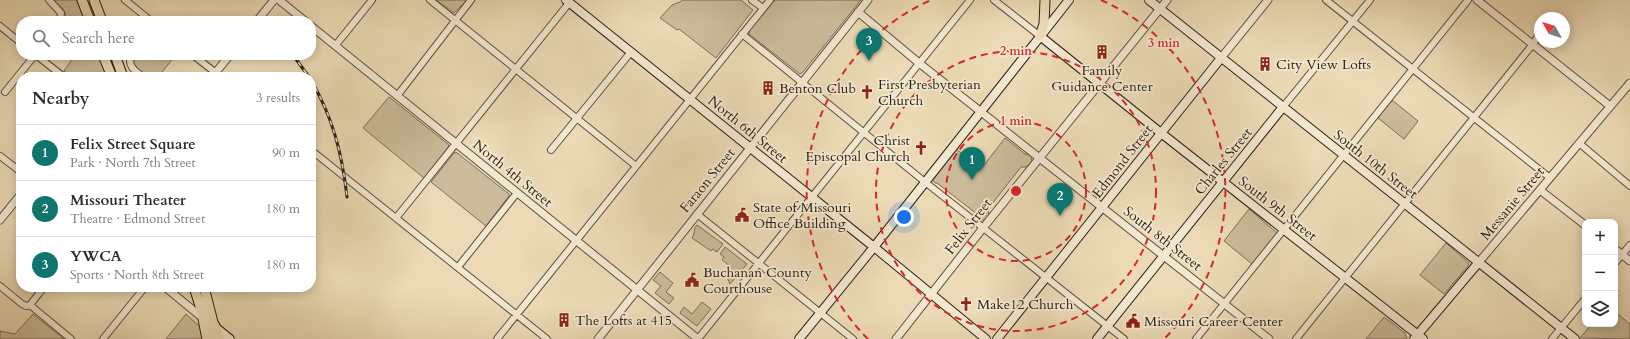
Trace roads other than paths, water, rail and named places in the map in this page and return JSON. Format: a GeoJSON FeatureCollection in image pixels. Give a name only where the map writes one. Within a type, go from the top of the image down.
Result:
{"type":"FeatureCollection","features":[{"type":"Feature","properties":{"kind":"highway"},"geometry":{"type":"LineString","coordinates":[[204,319],[208,339]]}},
{"type":"Feature","properties":{"kind":"highway"},"geometry":{"type":"LineString","coordinates":[[214,326],[218,339]]}},
{"type":"Feature","properties":{"kind":"main road"},"geometry":{"type":"LineString","coordinates":[[82,0],[88,16]]}},
{"type":"Feature","properties":{"kind":"main road"},"geometry":{"type":"LineString","coordinates":[[1040,36],[1044,24],[1045,0]]}},
{"type":"Feature","properties":{"kind":"main road"},"geometry":{"type":"LineString","coordinates":[[799,339],[874,247],[1069,0]]}},
{"type":"Feature","properties":{"kind":"main road","name":"South 10th Street"},"geometry":{"type":"LineString","coordinates":[[1149,0],[1575,339]]}},
{"type":"Feature","properties":{"kind":"main road","name":"North 6th Street"},"geometry":{"type":"LineString","coordinates":[[567,1],[874,247],[986,339]]}},
{"type":"Feature","properties":{"kind":"main road"},"geometry":{"type":"LineString","coordinates":[[96,2],[100,16]]}},
{"type":"Feature","properties":{"kind":"main road","name":"South 9th Street"},"geometry":{"type":"LineString","coordinates":[[1040,36],[1345,278],[1418,338]]}},
{"type":"Feature","properties":{"kind":"main road","name":"Edmond Street"},"geometry":{"type":"LineString","coordinates":[[997,339],[1221,58]]}},
{"type":"Feature","properties":{"kind":"main road"},"geometry":{"type":"LineString","coordinates":[[105,60],[110,72]]}},
{"type":"Feature","properties":{"kind":"main road"},"geometry":{"type":"LineString","coordinates":[[117,60],[121,72]]}},
{"type":"Feature","properties":{"kind":"main road","name":"Charles Street"},"geometry":{"type":"LineString","coordinates":[[1097,339],[1283,107]]}},
{"type":"Feature","properties":{"kind":"main road","name":"Messanie Street"},"geometry":{"type":"LineString","coordinates":[[1418,338],[1479,262]]}},
{"type":"Feature","properties":{"kind":"main road"},"geometry":{"type":"LineString","coordinates":[[196,292],[204,319],[230,339]]}},
{"type":"Feature","properties":{"kind":"main road"},"geometry":{"type":"LineString","coordinates":[[205,292],[214,326]]}},
{"type":"Feature","properties":{"kind":"street"},"geometry":{"type":"LineString","coordinates":[[49,0],[61,13],[61,16]]}},
{"type":"Feature","properties":{"kind":"street"},"geometry":{"type":"LineString","coordinates":[[125,0],[145,16]]}},
{"type":"Feature","properties":{"kind":"street"},"geometry":{"type":"LineString","coordinates":[[261,16],[274,0]]}},
{"type":"Feature","properties":{"kind":"street"},"geometry":{"type":"LineString","coordinates":[[278,0],[298,16]]}},
{"type":"Feature","properties":{"kind":"street"},"geometry":{"type":"LineString","coordinates":[[335,46],[372,0]]}},
{"type":"Feature","properties":{"kind":"street"},"geometry":{"type":"LineString","coordinates":[[430,0],[636,166]]}},
{"type":"Feature","properties":{"kind":"street"},"geometry":{"type":"LineString","coordinates":[[397,96],[471,0]]}},
{"type":"Feature","properties":{"kind":"street"},"geometry":{"type":"LineString","coordinates":[[752,0],[763,8]]}},
{"type":"Feature","properties":{"kind":"street"},"geometry":{"type":"LineString","coordinates":[[497,339],[770,0]]}},
{"type":"Feature","properties":{"kind":"street","name":"Faraon Street"},"geometry":{"type":"LineString","coordinates":[[598,339],[868,0]]}},
{"type":"Feature","properties":{"kind":"street"},"geometry":{"type":"LineString","coordinates":[[698,339],[970,0]]}},
{"type":"Feature","properties":{"kind":"street"},"geometry":{"type":"LineString","coordinates":[[994,0],[1040,36]]}},
{"type":"Feature","properties":{"kind":"street","name":"Felix Street"},"geometry":{"type":"LineString","coordinates":[[896,339],[983,228],[1167,0]]}},
{"type":"Feature","properties":{"kind":"street","name":"Edmond Street"},"geometry":{"type":"LineString","coordinates":[[1221,58],[1268,0]]}},
{"type":"Feature","properties":{"kind":"street"},"geometry":{"type":"LineString","coordinates":[[1326,0],[1550,178]]}},
{"type":"Feature","properties":{"kind":"street","name":"Charles Street"},"geometry":{"type":"LineString","coordinates":[[1283,107],[1370,0]]}},
{"type":"Feature","properties":{"kind":"street"},"geometry":{"type":"LineString","coordinates":[[1196,339],[1468,0]]}},
{"type":"Feature","properties":{"kind":"street"},"geometry":{"type":"LineString","coordinates":[[1477,0],[1610,106]]}},
{"type":"Feature","properties":{"kind":"street"},"geometry":{"type":"LineString","coordinates":[[396,218],[516,69],[567,1]]}},
{"type":"Feature","properties":{"kind":"street","name":"South 8th Street"},"geometry":{"type":"LineString","coordinates":[[858,12],[919,63],[1269,339]]}},
{"type":"Feature","properties":{"kind":"street"},"geometry":{"type":"LineString","coordinates":[[0,26],[16,39]]}},
{"type":"Feature","properties":{"kind":"street","name":"North 4th Street"},"geometry":{"type":"LineString","coordinates":[[316,30],[698,339]]}},
{"type":"Feature","properties":{"kind":"street"},"geometry":{"type":"LineString","coordinates":[[742,34],[925,182],[1124,339]]}},
{"type":"Feature","properties":{"kind":"street"},"geometry":{"type":"LineString","coordinates":[[1296,339],[1533,44]]}},
{"type":"Feature","properties":{"kind":"street"},"geometry":{"type":"LineString","coordinates":[[551,150],[631,52]]}},
{"type":"Feature","properties":{"kind":"street"},"geometry":{"type":"LineString","coordinates":[[22,72],[32,60]]}},
{"type":"Feature","properties":{"kind":"street"},"geometry":{"type":"LineString","coordinates":[[42,60],[58,72]]}},
{"type":"Feature","properties":{"kind":"street"},"geometry":{"type":"LineString","coordinates":[[130,60],[130,66],[137,72]]}},
{"type":"Feature","properties":{"kind":"street"},"geometry":{"type":"LineString","coordinates":[[198,60],[212,72]]}},
{"type":"Feature","properties":{"kind":"street"},"geometry":{"type":"LineString","coordinates":[[219,72],[227,60]]}},
{"type":"Feature","properties":{"kind":"street"},"geometry":{"type":"LineString","coordinates":[[5,92],[16,79]]}},
{"type":"Feature","properties":{"kind":"street","name":"Messanie Street"},"geometry":{"type":"LineString","coordinates":[[1479,262],[1630,83]]}},
{"type":"Feature","properties":{"kind":"street"},"geometry":{"type":"LineString","coordinates":[[1579,143],[1630,186]]}},
{"type":"Feature","properties":{"kind":"street"},"geometry":{"type":"LineString","coordinates":[[316,154],[547,339]]}},
{"type":"Feature","properties":{"kind":"street"},"geometry":{"type":"LineString","coordinates":[[0,156],[16,168]]}},
{"type":"Feature","properties":{"kind":"street"},"geometry":{"type":"LineString","coordinates":[[1540,190],[1582,223]]}},
{"type":"Feature","properties":{"kind":"street"},"geometry":{"type":"LineString","coordinates":[[458,267],[518,193]]}},
{"type":"Feature","properties":{"kind":"street"},"geometry":{"type":"LineString","coordinates":[[0,220],[16,200]]}},
{"type":"Feature","properties":{"kind":"street"},"geometry":{"type":"LineString","coordinates":[[697,214],[853,339]]}},
{"type":"Feature","properties":{"kind":"street"},"geometry":{"type":"LineString","coordinates":[[1618,259],[1630,245]]}},
{"type":"Feature","properties":{"kind":"street"},"geometry":{"type":"LineString","coordinates":[[1618,251],[1630,261]]}},
{"type":"Feature","properties":{"kind":"street"},"geometry":{"type":"LineString","coordinates":[[0,286],[22,304],[26,306],[30,305],[71,339]]}},
{"type":"Feature","properties":{"kind":"street"},"geometry":{"type":"LineString","coordinates":[[30,305],[40,292]]}},
{"type":"Feature","properties":{"kind":"street"},"geometry":{"type":"LineString","coordinates":[[103,339],[141,292]]}},
{"type":"Feature","properties":{"kind":"street"},"geometry":{"type":"LineString","coordinates":[[171,292],[204,319]]}},
{"type":"Feature","properties":{"kind":"street"},"geometry":{"type":"LineString","coordinates":[[1552,339],[1582,303]]}},
{"type":"Feature","properties":{"kind":"railway"},"geometry":{"type":"LineString","coordinates":[[297,60],[305,72]]}},
{"type":"Feature","properties":{"kind":"railway"},"geometry":{"type":"LineString","coordinates":[[316,89],[331,122],[339,151],[347,197]]}},
{"type":"Feature","properties":{"kind":"place","name":"Family Guidance Center"},"geometry":{"type":"Point","coordinates":[1102,52]}},
{"type":"Feature","properties":{"kind":"place","name":"YWCA"},"geometry":{"type":"Point","coordinates":[869,61]}},
{"type":"Feature","properties":{"kind":"place","name":"City View Lofts"},"geometry":{"type":"Point","coordinates":[1265,64]}},
{"type":"Feature","properties":{"kind":"place","name":"Benton Club"},"geometry":{"type":"Point","coordinates":[768,88]}},
{"type":"Feature","properties":{"kind":"place","name":"First Presbyterian Church"},"geometry":{"type":"Point","coordinates":[867,92]}},
{"type":"Feature","properties":{"kind":"place","name":"Christ Episcopal Church"},"geometry":{"type":"Point","coordinates":[921,148]}},
{"type":"Feature","properties":{"kind":"place","name":"Felix Street Square"},"geometry":{"type":"Point","coordinates":[972,180]}},
{"type":"Feature","properties":{"kind":"place","name":"State of Missouri Office Building"},"geometry":{"type":"Point","coordinates":[742,215]}},
{"type":"Feature","properties":{"kind":"place","name":"Missouri Theater"},"geometry":{"type":"Point","coordinates":[1060,216]}},
{"type":"Feature","properties":{"kind":"place","name":"Buchanan County Courthouse"},"geometry":{"type":"Point","coordinates":[692,280]}},
{"type":"Feature","properties":{"kind":"place","name":"Make12 Church"},"geometry":{"type":"Point","coordinates":[966,304]}},
{"type":"Feature","properties":{"kind":"place","name":"The Lofts at 415"},"geometry":{"type":"Point","coordinates":[564,320]}},
{"type":"Feature","properties":{"kind":"place","name":"Missouri Career Center"},"geometry":{"type":"Point","coordinates":[1133,321]}}]}
